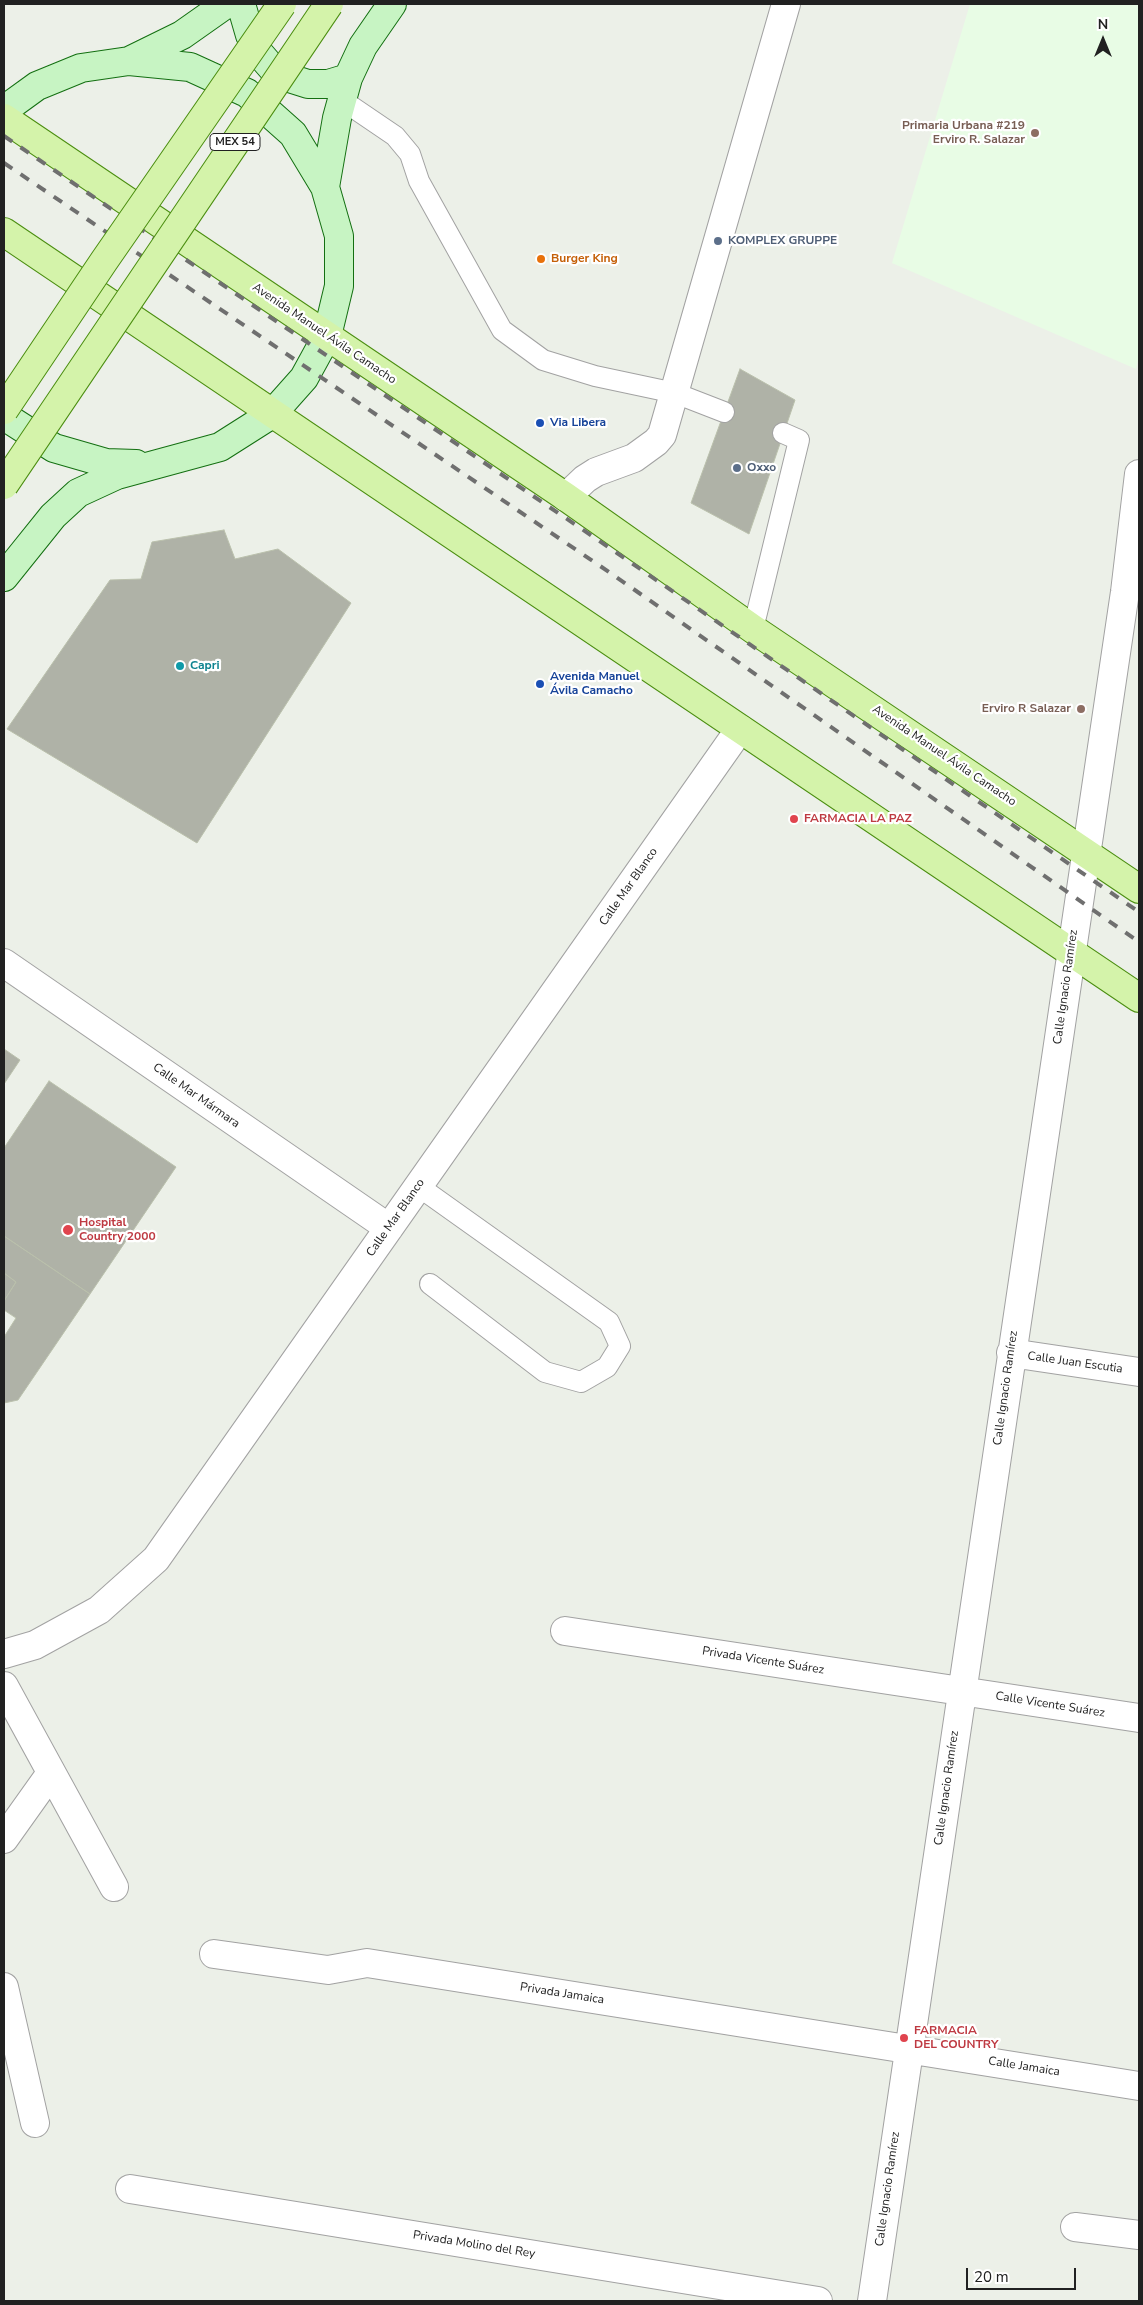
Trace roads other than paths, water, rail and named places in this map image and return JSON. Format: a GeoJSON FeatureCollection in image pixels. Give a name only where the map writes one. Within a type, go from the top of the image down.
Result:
{"type":"FeatureCollection","features":[{"type":"Feature","properties":{"kind":"main road"},"geometry":{"type":"LineString","coordinates":[[129,61],[182,35],[226,4]]}},
{"type":"Feature","properties":{"kind":"main road"},"geometry":{"type":"LineString","coordinates":[[242,4],[248,28],[259,54],[272,68],[289,78],[308,84],[328,84],[345,89]]}},
{"type":"Feature","properties":{"kind":"main road","name":"MEX 54"},"geometry":{"type":"LineString","coordinates":[[4,410],[104,261],[282,4]]}},
{"type":"Feature","properties":{"kind":"main road","name":"MEX 54"},"geometry":{"type":"LineString","coordinates":[[4,485],[329,4]]}},
{"type":"Feature","properties":{"kind":"main road"},"geometry":{"type":"LineString","coordinates":[[325,187],[345,89],[363,46],[392,4]]}},
{"type":"Feature","properties":{"kind":"main road"},"geometry":{"type":"LineString","coordinates":[[4,110],[37,86],[81,68],[129,61],[190,68],[247,93],[293,134],[325,187],[339,236],[339,286],[327,336],[304,378],[272,414],[220,448],[117,475],[78,493],[53,516],[4,577]]}},
{"type":"Feature","properties":{"kind":"main road","name":"Avenida Manuel Ávila Camacho"},"geometry":{"type":"LineString","coordinates":[[4,118],[566,497],[753,629],[1139,889]]}},
{"type":"Feature","properties":{"kind":"main road"},"geometry":{"type":"LineString","coordinates":[[4,232],[1139,998]]}},
{"type":"Feature","properties":{"kind":"main road"},"geometry":{"type":"LineString","coordinates":[[4,416],[54,448],[106,463],[160,464]]}},
{"type":"Feature","properties":{"kind":"street"},"geometry":{"type":"LineString","coordinates":[[566,497],[596,472],[634,458],[656,442],[666,426],[786,4]]}},
{"type":"Feature","properties":{"kind":"street","name":"Calle Ignacio Ramírez"},"geometry":{"type":"LineString","coordinates":[[872,2301],[1085,852],[1132,593],[1139,474]]}},
{"type":"Feature","properties":{"kind":"street","name":"Calle Mar Blanco"},"geometry":{"type":"LineString","coordinates":[[4,1654],[35,1645],[99,1610],[156,1559],[740,729]]}},
{"type":"Feature","properties":{"kind":"street","name":"Calle Mar Mármara"},"geometry":{"type":"LineString","coordinates":[[4,963],[389,1228]]}},
{"type":"Feature","properties":{"kind":"street","name":"Calle Juan Escutia"},"geometry":{"type":"LineString","coordinates":[[1011,1353],[1139,1372]]}},
{"type":"Feature","properties":{"kind":"street","name":"Privada Vicente Suárez"},"geometry":{"type":"LineString","coordinates":[[564,1631],[962,1692]]}},
{"type":"Feature","properties":{"kind":"street"},"geometry":{"type":"LineString","coordinates":[[4,1686],[114,1887]]}},
{"type":"Feature","properties":{"kind":"street","name":"Calle Vicente Suárez"},"geometry":{"type":"LineString","coordinates":[[962,1692],[1139,1718]]}},
{"type":"Feature","properties":{"kind":"street"},"geometry":{"type":"LineString","coordinates":[[4,1839],[51,1773]]}},
{"type":"Feature","properties":{"kind":"street","name":"Privada Jamaica"},"geometry":{"type":"LineString","coordinates":[[214,1954],[328,1970],[367,1963],[909,2049]]}},
{"type":"Feature","properties":{"kind":"street"},"geometry":{"type":"LineString","coordinates":[[4,1987],[35,2123]]}},
{"type":"Feature","properties":{"kind":"street","name":"Calle Jamaica"},"geometry":{"type":"LineString","coordinates":[[909,2049],[1139,2086]]}},
{"type":"Feature","properties":{"kind":"street","name":"Privada Molino del Rey"},"geometry":{"type":"LineString","coordinates":[[130,2189],[818,2301]]}},
{"type":"Feature","properties":{"kind":"street"},"geometry":{"type":"LineString","coordinates":[[1076,2226],[1139,2235]]}},
{"type":"Feature","properties":{"kind":"lane"},"geometry":{"type":"LineString","coordinates":[[345,89],[395,136],[410,154],[419,180],[502,330],[543,360],[596,376],[675,393],[724,412]]}},
{"type":"Feature","properties":{"kind":"lane"},"geometry":{"type":"LineString","coordinates":[[753,629],[799,440],[783,434]]}},
{"type":"Feature","properties":{"kind":"lane"},"geometry":{"type":"LineString","coordinates":[[418,1186],[609,1322],[620,1346],[607,1367],[581,1382],[545,1372],[430,1284]]}},
{"type":"Feature","properties":{"kind":"railway"},"geometry":{"type":"LineString","coordinates":[[4,136],[617,553],[1139,912]]}},
{"type":"Feature","properties":{"kind":"railway"},"geometry":{"type":"LineString","coordinates":[[4,163],[609,572],[1139,942]]}},
{"type":"Feature","properties":{"kind":"place","name":"Primaria Urbana #219 Erviro R. Salazar"},"geometry":{"type":"Point","coordinates":[1035,133]}},
{"type":"Feature","properties":{"kind":"place","name":"KOMPLEX GRUPPE"},"geometry":{"type":"Point","coordinates":[718,241]}},
{"type":"Feature","properties":{"kind":"place","name":"Burger King"},"geometry":{"type":"Point","coordinates":[541,259]}},
{"type":"Feature","properties":{"kind":"place","name":"Via Libera"},"geometry":{"type":"Point","coordinates":[540,423]}},
{"type":"Feature","properties":{"kind":"place","name":"Oxxo"},"geometry":{"type":"Point","coordinates":[737,468]}},
{"type":"Feature","properties":{"kind":"place","name":"Capri"},"geometry":{"type":"Point","coordinates":[180,666]}},
{"type":"Feature","properties":{"kind":"place","name":"Avenida Manuel Ávila Camacho"},"geometry":{"type":"Point","coordinates":[540,684]}},
{"type":"Feature","properties":{"kind":"place","name":"Erviro R Salazar"},"geometry":{"type":"Point","coordinates":[1081,709]}},
{"type":"Feature","properties":{"kind":"place","name":"FARMACIA LA PAZ"},"geometry":{"type":"Point","coordinates":[794,819]}},
{"type":"Feature","properties":{"kind":"place","name":"Hospital Country 2000"},"geometry":{"type":"Point","coordinates":[68,1230]}},
{"type":"Feature","properties":{"kind":"place","name":"FARMACIA DEL COUNTRY"},"geometry":{"type":"Point","coordinates":[904,2038]}}]}
